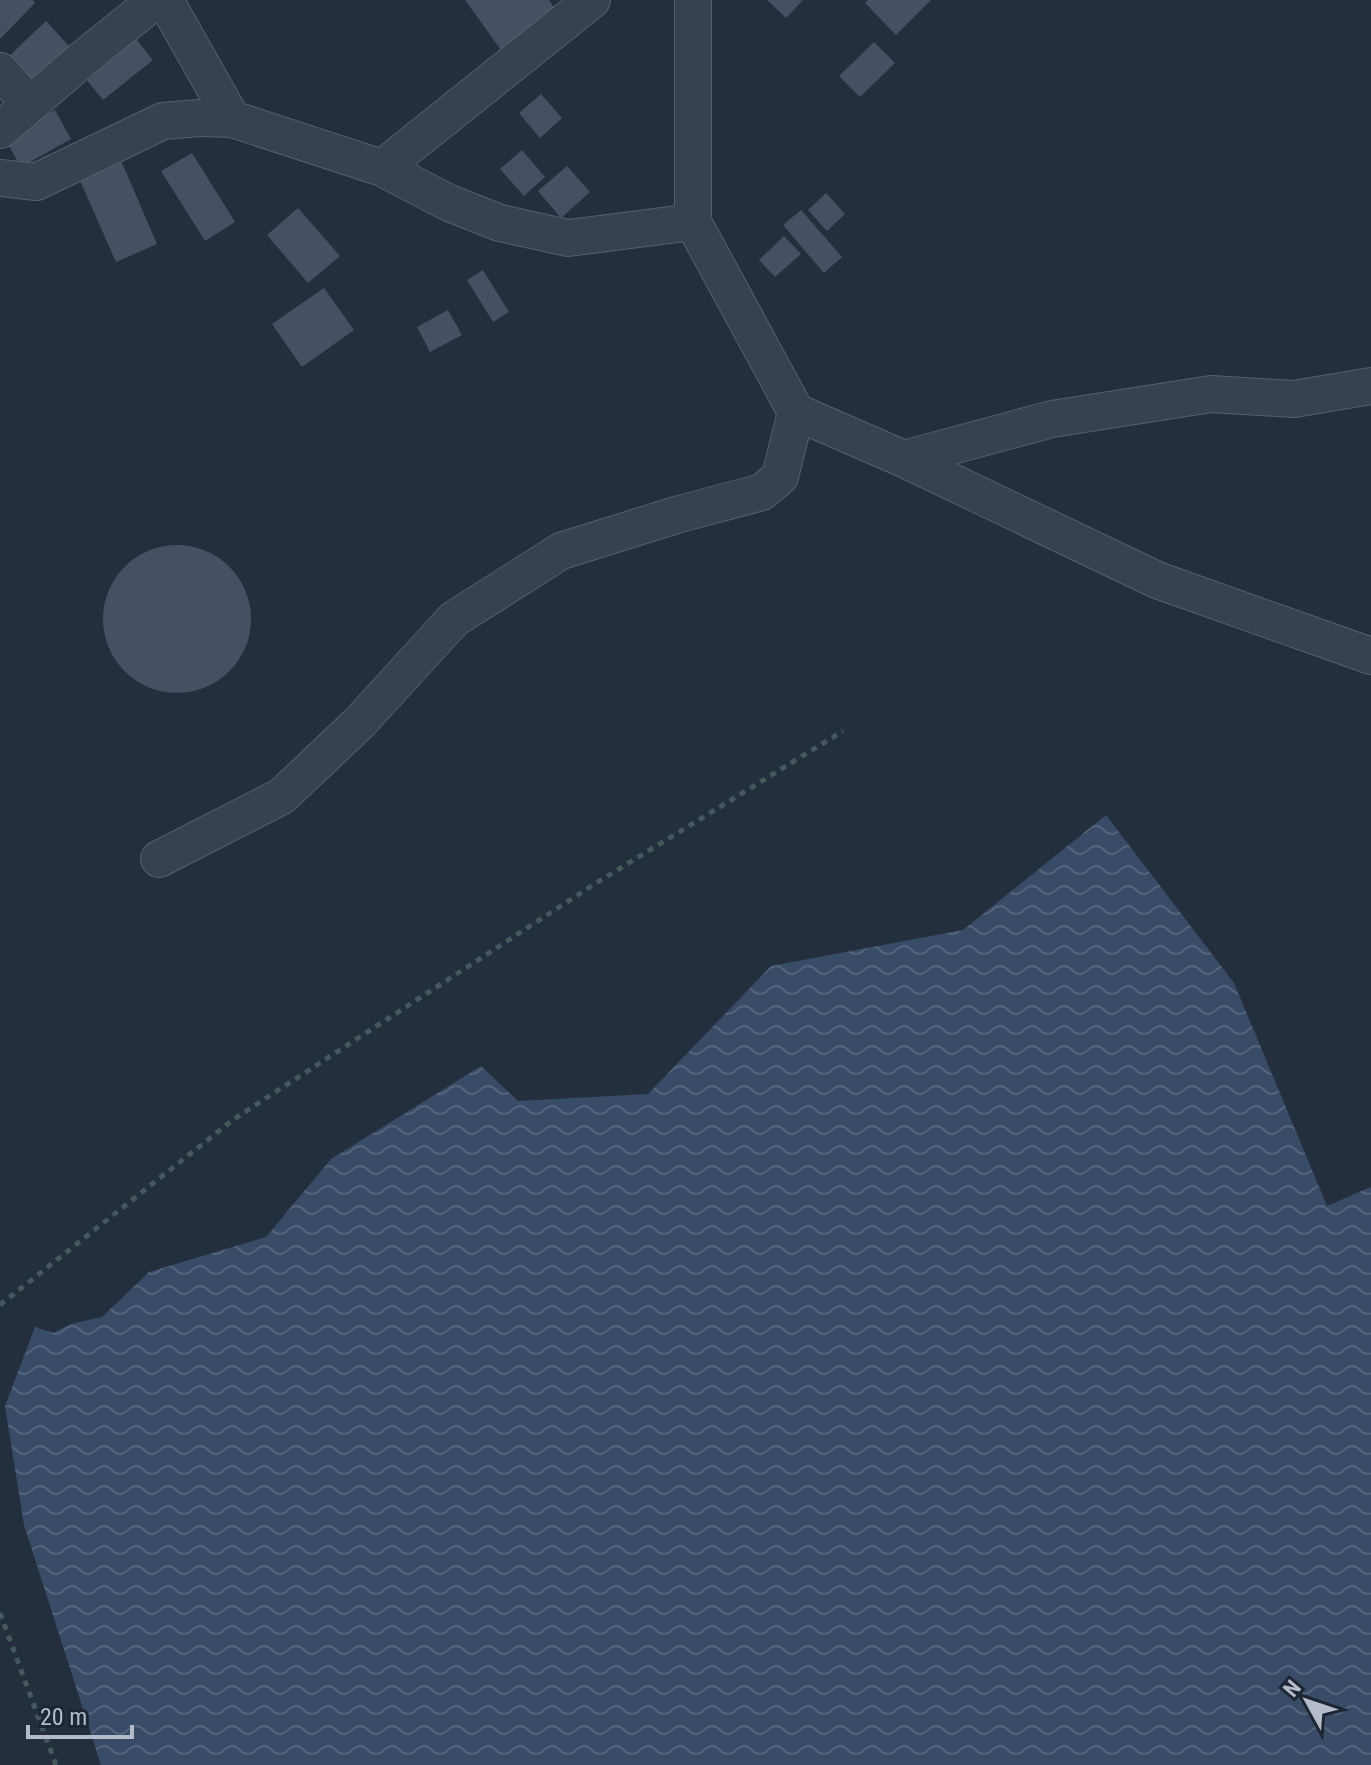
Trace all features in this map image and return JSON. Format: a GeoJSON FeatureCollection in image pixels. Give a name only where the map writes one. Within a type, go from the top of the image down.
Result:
{"type":"FeatureCollection","features":[{"type":"Feature","properties":{"kind":"street"},"geometry":{"type":"LineString","coordinates":[[0,130],[156,0]]}},
{"type":"Feature","properties":{"kind":"street"},"geometry":{"type":"LineString","coordinates":[[165,0],[232,119]]}},
{"type":"Feature","properties":{"kind":"street"},"geometry":{"type":"LineString","coordinates":[[382,168],[592,0]]}},
{"type":"Feature","properties":{"kind":"street"},"geometry":{"type":"LineString","coordinates":[[693,0],[693,222],[796,412],[904,459],[1157,580],[1371,656]]}},
{"type":"Feature","properties":{"kind":"street"},"geometry":{"type":"LineString","coordinates":[[0,71],[29,103]]}},
{"type":"Feature","properties":{"kind":"street"},"geometry":{"type":"LineString","coordinates":[[0,178],[36,182],[163,121],[232,119],[382,168],[449,203],[500,223],[568,238],[693,222]]}},
{"type":"Feature","properties":{"kind":"street"},"geometry":{"type":"LineString","coordinates":[[904,459],[1052,419],[1211,394],[1294,399],[1371,386]]}},
{"type":"Feature","properties":{"kind":"street"},"geometry":{"type":"LineString","coordinates":[[159,859],[282,796],[360,722],[454,619],[561,551],[762,492],[780,477],[796,412]]}},
{"type":"Feature","properties":{"kind":"path"},"geometry":{"type":"LineString","coordinates":[[0,1305],[234,1119],[593,885],[843,731]]}},
{"type":"Feature","properties":{"kind":"path"},"geometry":{"type":"LineString","coordinates":[[0,1613],[56,1765]]}},
{"type":"Feature","properties":{"kind":"water"},"geometry":{"type":"Polygon","coordinates":[[[1106,815],[1234,983],[1327,1206],[1371,1187],[1371,1765],[101,1765],[24,1525],[5,1406],[35,1327],[53,1333],[71,1324],[102,1317],[149,1272],[266,1237],[331,1159],[481,1066],[518,1101],[648,1094],[771,966],[963,930],[1106,815]]]}},
{"type":"Feature","properties":{"kind":"building"},"geometry":{"type":"Polygon","coordinates":[[[0,0],[33,0],[35,3],[0,39],[0,0]]]}},
{"type":"Feature","properties":{"kind":"building"},"geometry":{"type":"Polygon","coordinates":[[[465,0],[549,0],[555,9],[501,50],[465,0]]]}},
{"type":"Feature","properties":{"kind":"building"},"geometry":{"type":"Polygon","coordinates":[[[767,0],[803,0],[786,18],[767,0]]]}},
{"type":"Feature","properties":{"kind":"building"},"geometry":{"type":"Polygon","coordinates":[[[868,0],[931,0],[896,35],[865,3],[868,0]]]}},
{"type":"Feature","properties":{"kind":"building"},"geometry":{"type":"Polygon","coordinates":[[[46,21],[78,56],[39,93],[7,58],[46,21]]]}},
{"type":"Feature","properties":{"kind":"building"},"geometry":{"type":"Polygon","coordinates":[[[127,28],[153,60],[103,100],[77,68],[127,28]]]}},
{"type":"Feature","properties":{"kind":"building"},"geometry":{"type":"Polygon","coordinates":[[[874,42],[895,63],[860,97],[839,76],[874,42]]]}},
{"type":"Feature","properties":{"kind":"building"},"geometry":{"type":"Polygon","coordinates":[[[541,94],[562,118],[540,138],[519,113],[541,94]]]}},
{"type":"Feature","properties":{"kind":"building"},"geometry":{"type":"Polygon","coordinates":[[[55,110],[71,139],[21,167],[5,139],[55,110]]]}},
{"type":"Feature","properties":{"kind":"building"},"geometry":{"type":"Polygon","coordinates":[[[116,149],[157,244],[116,262],[74,167],[116,149]]]}},
{"type":"Feature","properties":{"kind":"building"},"geometry":{"type":"Polygon","coordinates":[[[522,150],[545,177],[524,196],[500,169],[522,150]]]}},
{"type":"Feature","properties":{"kind":"building"},"geometry":{"type":"Polygon","coordinates":[[[192,153],[235,222],[205,241],[161,171],[192,153]]]}},
{"type":"Feature","properties":{"kind":"building"},"geometry":{"type":"Polygon","coordinates":[[[567,166],[590,192],[561,218],[538,191],[567,166]]]}},
{"type":"Feature","properties":{"kind":"building"},"geometry":{"type":"Polygon","coordinates":[[[826,193],[845,214],[827,231],[808,210],[826,193]]]}},
{"type":"Feature","properties":{"kind":"building"},"geometry":{"type":"Polygon","coordinates":[[[298,208],[340,256],[308,283],[267,235],[298,208]]]}},
{"type":"Feature","properties":{"kind":"building"},"geometry":{"type":"Polygon","coordinates":[[[801,210],[842,257],[824,273],[783,225],[801,210]]]}},
{"type":"Feature","properties":{"kind":"building"},"geometry":{"type":"Polygon","coordinates":[[[784,236],[801,254],[775,277],[759,260],[784,236]]]}},
{"type":"Feature","properties":{"kind":"building"},"geometry":{"type":"Polygon","coordinates":[[[483,270],[509,312],[493,322],[467,280],[483,270]]]}},
{"type":"Feature","properties":{"kind":"building"},"geometry":{"type":"Polygon","coordinates":[[[324,288],[354,330],[302,367],[272,324],[324,288]]]}},
{"type":"Feature","properties":{"kind":"building"},"geometry":{"type":"Polygon","coordinates":[[[448,310],[462,335],[430,352],[417,327],[448,310]]]}},
{"type":"Feature","properties":{"kind":"building"},"geometry":{"type":"Polygon","coordinates":[[[177,545],[205,551],[229,567],[245,591],[251,619],[245,647],[229,671],[205,687],[177,693],[149,687],[125,671],[109,647],[103,619],[109,591],[125,567],[149,551],[177,545]]]}}]}
